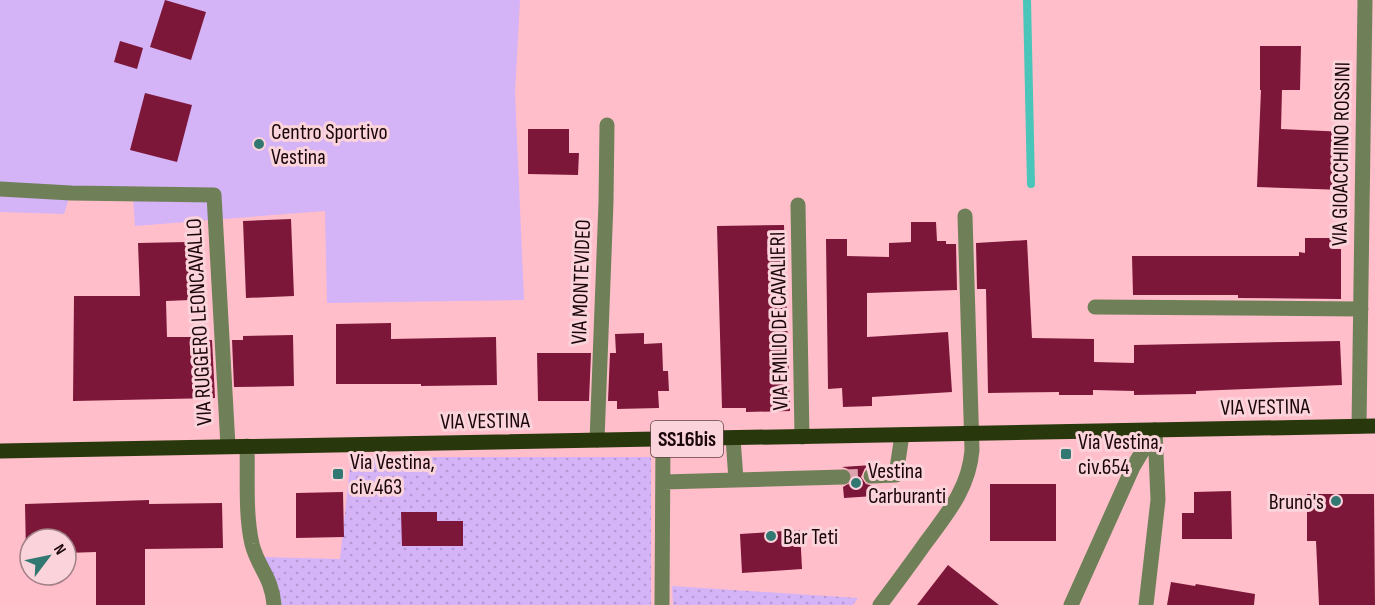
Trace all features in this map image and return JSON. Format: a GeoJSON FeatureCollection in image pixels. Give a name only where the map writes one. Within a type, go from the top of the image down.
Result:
{"type":"FeatureCollection","features":[{"type":"Feature","properties":{"kind":"main road","name":"VIA VESTINA"},"geometry":{"type":"LineString","coordinates":[[0,451],[1375,426]]}},
{"type":"Feature","properties":{"kind":"street","name":"VIA GIOACCHINO ROSSINI"},"geometry":{"type":"LineString","coordinates":[[1359,426],[1365,0]]}},
{"type":"Feature","properties":{"kind":"street","name":"VIA MONTEVIDEO"},"geometry":{"type":"LineString","coordinates":[[597,440],[607,125]]}},
{"type":"Feature","properties":{"kind":"street","name":"VIA RUGGERO LEONCAVALLO"},"geometry":{"type":"LineString","coordinates":[[0,189],[71,193],[214,195],[228,446]]}},
{"type":"Feature","properties":{"kind":"street","name":"VIA EMILIO DE CAVALIERI"},"geometry":{"type":"LineString","coordinates":[[798,205],[802,437]]}},
{"type":"Feature","properties":{"kind":"street"},"geometry":{"type":"LineString","coordinates":[[880,605],[959,496],[970,467],[965,216]]}},
{"type":"Feature","properties":{"kind":"street"},"geometry":{"type":"LineString","coordinates":[[1095,307],[1361,309]]}},
{"type":"Feature","properties":{"kind":"street"},"geometry":{"type":"LineString","coordinates":[[1071,605],[1133,467],[1155,430]]}},
{"type":"Feature","properties":{"kind":"street"},"geometry":{"type":"LineString","coordinates":[[1146,605],[1157,508],[1155,430]]}},
{"type":"Feature","properties":{"kind":"street"},"geometry":{"type":"LineString","coordinates":[[871,476],[896,475],[902,435]]}},
{"type":"Feature","properties":{"kind":"street"},"geometry":{"type":"LineString","coordinates":[[733,438],[736,480]]}},
{"type":"Feature","properties":{"kind":"street"},"geometry":{"type":"LineString","coordinates":[[662,605],[663,439]]}},
{"type":"Feature","properties":{"kind":"street"},"geometry":{"type":"LineString","coordinates":[[247,446],[251,537],[257,558],[270,582],[274,605]]}},
{"type":"Feature","properties":{"kind":"street"},"geometry":{"type":"LineString","coordinates":[[663,482],[843,477]]}},
{"type":"Feature","properties":{"kind":"shaded area","name":"Centro Sportivo Vestina"},"geometry":{"type":"Polygon","coordinates":[[[0,0],[520,0],[515,93],[524,300],[327,303],[325,211],[135,226],[133,196],[69,198],[64,214],[0,212],[0,0]]]}},
{"type":"Feature","properties":{"kind":"shaded area"},"geometry":{"type":"Polygon","coordinates":[[[351,457],[651,457],[651,605],[277,605],[263,557],[340,559],[351,457]]]}},
{"type":"Feature","properties":{"kind":"shaded area"},"geometry":{"type":"Polygon","coordinates":[[[672,586],[858,598],[853,605],[673,605],[672,586]]]}},
{"type":"Feature","properties":{"kind":"building"},"geometry":{"type":"Polygon","coordinates":[[[165,0],[206,12],[191,60],[150,47],[165,0]]]}},
{"type":"Feature","properties":{"kind":"building"},"geometry":{"type":"Polygon","coordinates":[[[120,41],[143,48],[137,69],[114,62],[120,41]]]}},
{"type":"Feature","properties":{"kind":"building"},"geometry":{"type":"Polygon","coordinates":[[[1260,46],[1301,46],[1300,90],[1282,90],[1281,129],[1346,132],[1344,190],[1257,187],[1261,90],[1260,46]]]}},
{"type":"Feature","properties":{"kind":"building"},"geometry":{"type":"Polygon","coordinates":[[[145,93],[192,105],[177,162],[130,150],[145,93]]]}},
{"type":"Feature","properties":{"kind":"building"},"geometry":{"type":"Polygon","coordinates":[[[528,129],[569,129],[569,153],[579,153],[578,175],[528,174],[528,129]]]}},
{"type":"Feature","properties":{"kind":"building"},"geometry":{"type":"Polygon","coordinates":[[[291,219],[294,296],[246,298],[243,221],[291,219]]]}},
{"type":"Feature","properties":{"kind":"building"},"geometry":{"type":"Polygon","coordinates":[[[911,222],[936,222],[937,241],[956,244],[957,290],[867,293],[867,337],[948,332],[952,392],[872,397],[872,406],[843,407],[842,388],[828,389],[826,239],[847,239],[847,256],[889,257],[889,243],[911,242],[911,222]]]}},
{"type":"Feature","properties":{"kind":"building"},"geometry":{"type":"Polygon","coordinates":[[[784,225],[790,411],[746,412],[746,408],[722,408],[717,226],[784,225]]]}},
{"type":"Feature","properties":{"kind":"building"},"geometry":{"type":"Polygon","coordinates":[[[1305,238],[1333,238],[1333,249],[1341,249],[1341,299],[1238,298],[1238,295],[1133,295],[1132,256],[1299,256],[1299,252],[1305,253],[1305,238]]]}},
{"type":"Feature","properties":{"kind":"building"},"geometry":{"type":"Polygon","coordinates":[[[1027,240],[1032,338],[1094,339],[1094,362],[1134,363],[1134,345],[1340,341],[1342,385],[1196,391],[1196,394],[1134,395],[1134,391],[1093,390],[1093,395],[1059,395],[1059,392],[988,393],[986,289],[977,289],[976,243],[1027,240]]]}},
{"type":"Feature","properties":{"kind":"building"},"geometry":{"type":"Polygon","coordinates":[[[188,242],[190,300],[166,301],[167,337],[191,337],[191,341],[212,340],[215,398],[73,401],[74,296],[140,296],[138,243],[188,242]]]}},
{"type":"Feature","properties":{"kind":"building"},"geometry":{"type":"Polygon","coordinates":[[[391,323],[391,339],[496,337],[497,385],[336,384],[336,324],[391,323]]]}},
{"type":"Feature","properties":{"kind":"building"},"geometry":{"type":"Polygon","coordinates":[[[644,333],[644,344],[662,343],[663,371],[668,371],[669,391],[658,391],[659,408],[617,409],[617,401],[608,401],[610,353],[616,353],[615,334],[644,333]]]}},
{"type":"Feature","properties":{"kind":"building"},"geometry":{"type":"Polygon","coordinates":[[[293,335],[294,386],[234,387],[232,340],[243,340],[243,336],[293,335]]]}},
{"type":"Feature","properties":{"kind":"building"},"geometry":{"type":"Polygon","coordinates":[[[537,353],[591,353],[589,401],[538,401],[537,353]]]}},
{"type":"Feature","properties":{"kind":"building"},"geometry":{"type":"Polygon","coordinates":[[[872,465],[865,468],[861,477],[866,484],[874,486],[874,496],[844,498],[843,487],[851,482],[853,476],[848,469],[842,467],[872,465]]]}},
{"type":"Feature","properties":{"kind":"building"},"geometry":{"type":"Polygon","coordinates":[[[990,484],[1056,484],[1056,541],[990,541],[990,484]]]}},
{"type":"Feature","properties":{"kind":"building"},"geometry":{"type":"Polygon","coordinates":[[[1231,491],[1232,539],[1182,539],[1182,513],[1194,513],[1194,492],[1231,491]]]}},
{"type":"Feature","properties":{"kind":"building"},"geometry":{"type":"Polygon","coordinates":[[[343,492],[344,537],[296,538],[296,493],[343,492]]]}},
{"type":"Feature","properties":{"kind":"building"},"geometry":{"type":"Polygon","coordinates":[[[1307,494],[1374,494],[1375,605],[1319,605],[1316,541],[1307,541],[1307,494]]]}},
{"type":"Feature","properties":{"kind":"building"},"geometry":{"type":"Polygon","coordinates":[[[149,500],[149,504],[222,503],[223,548],[145,549],[145,605],[96,605],[96,552],[78,553],[78,527],[25,527],[25,504],[149,500]]]}},
{"type":"Feature","properties":{"kind":"building"},"geometry":{"type":"Polygon","coordinates":[[[401,512],[437,512],[437,521],[463,521],[463,546],[402,546],[401,512]]]}},
{"type":"Feature","properties":{"kind":"building"},"geometry":{"type":"Polygon","coordinates":[[[800,530],[802,569],[742,573],[740,534],[800,530]]]}},
{"type":"Feature","properties":{"kind":"building"},"geometry":{"type":"Polygon","coordinates":[[[948,565],[999,605],[917,605],[948,565]]]}},
{"type":"Feature","properties":{"kind":"building"},"geometry":{"type":"Polygon","coordinates":[[[1171,582],[1255,594],[1254,605],[1167,605],[1171,582]]]}},
{"type":"Feature","properties":{"kind":"waterway"},"geometry":{"type":"LineString","coordinates":[[1027,0],[1031,184]]}},
{"type":"Feature","properties":{"kind":"tunnel"},"geometry":{"type":"LineString","coordinates":[[843,477],[871,476]]}},
{"type":"Feature","properties":{"kind":"place","name":"Centro Sportivo Vestina"},"geometry":{"type":"Point","coordinates":[259,144]}},
{"type":"Feature","properties":{"kind":"place","name":"Via Vestina, civ.654"},"geometry":{"type":"Point","coordinates":[1066,454]}},
{"type":"Feature","properties":{"kind":"place","name":"Via Vestina, civ.463"},"geometry":{"type":"Point","coordinates":[338,474]}},
{"type":"Feature","properties":{"kind":"place","name":"Vestina Carburanti"},"geometry":{"type":"Point","coordinates":[856,483]}},
{"type":"Feature","properties":{"kind":"place","name":"Bruno's"},"geometry":{"type":"Point","coordinates":[1336,501]}},
{"type":"Feature","properties":{"kind":"place","name":"Bar Teti"},"geometry":{"type":"Point","coordinates":[771,536]}}]}
